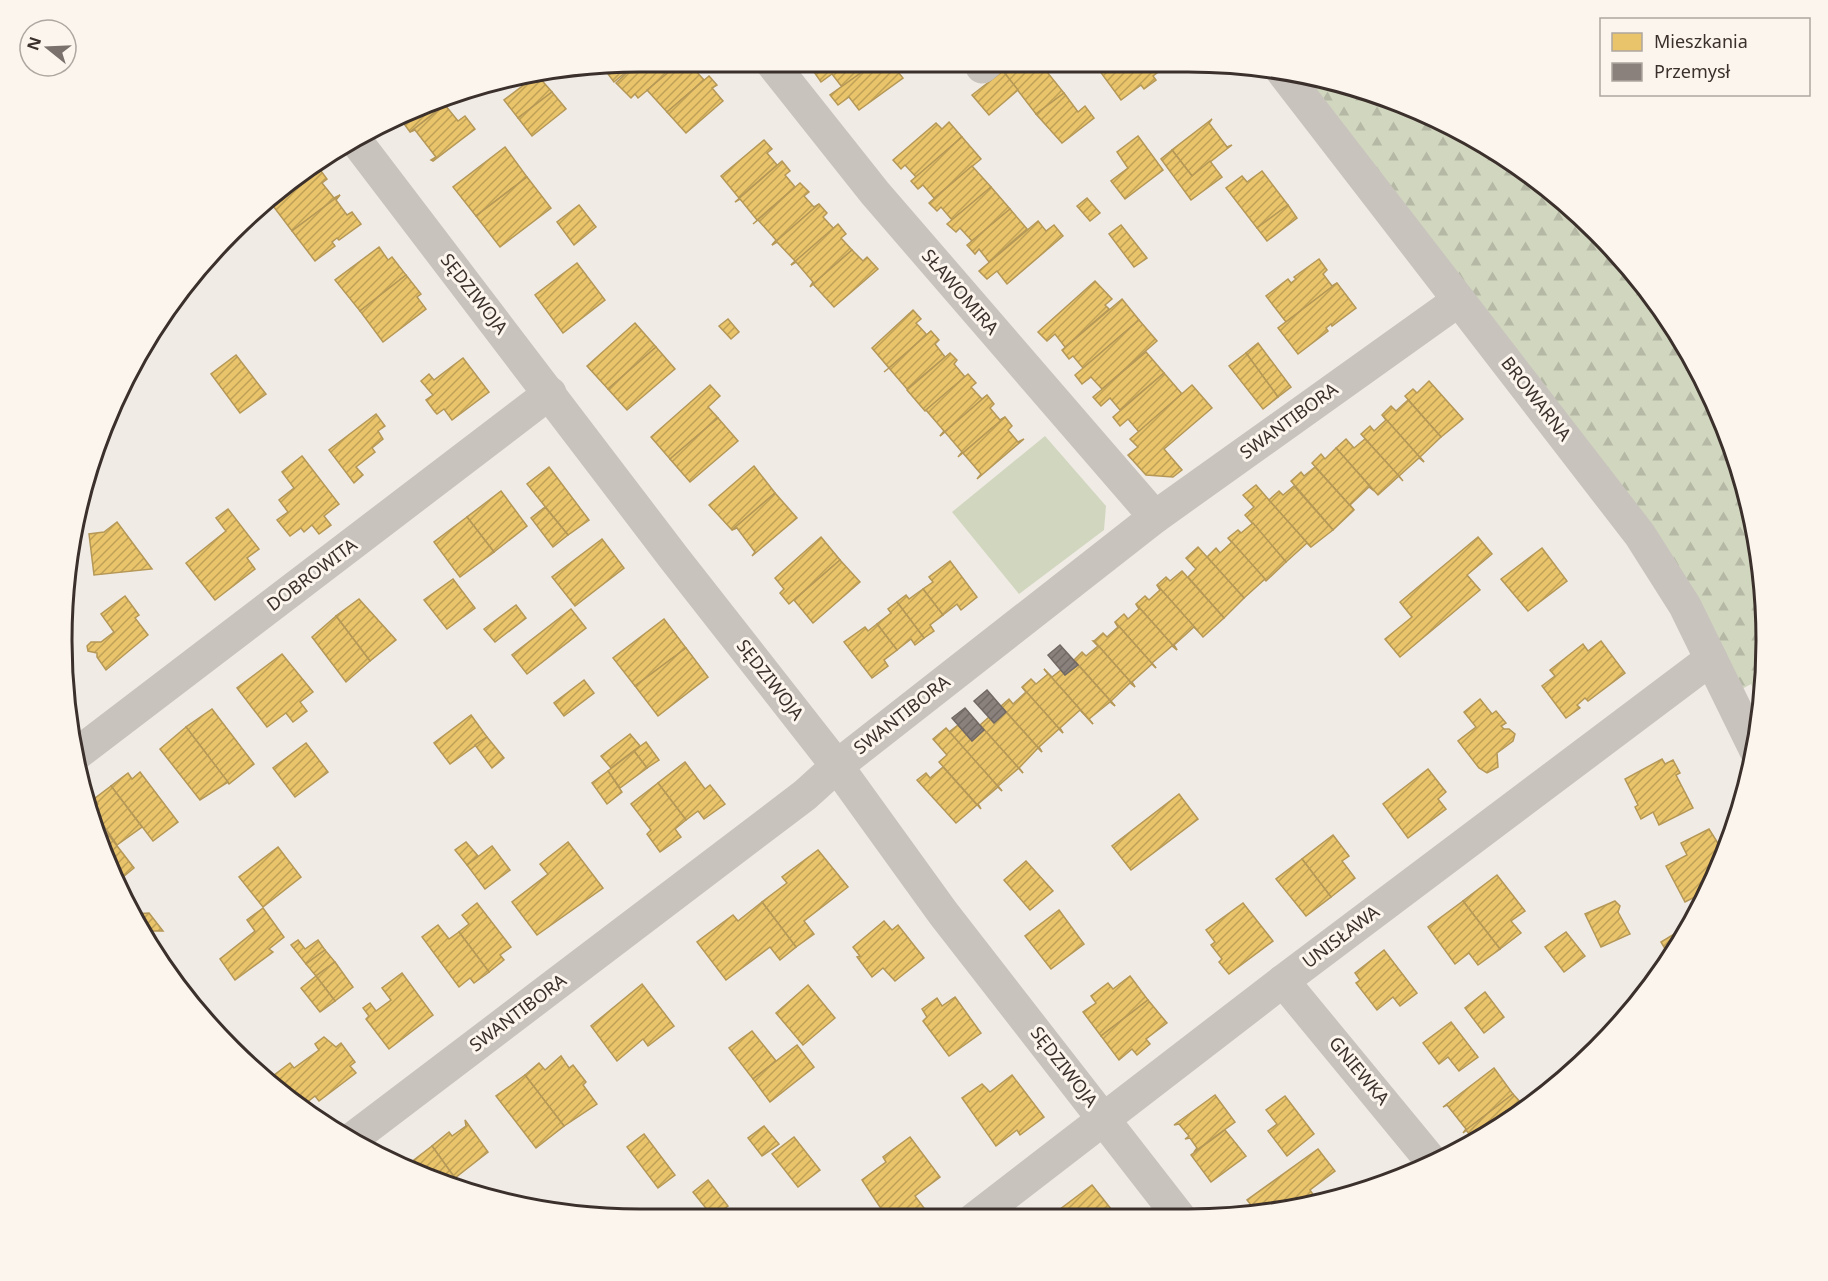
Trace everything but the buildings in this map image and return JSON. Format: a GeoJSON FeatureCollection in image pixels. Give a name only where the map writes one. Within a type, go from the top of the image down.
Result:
{"type":"FeatureCollection","features":[{"type":"Feature","properties":{"kind":"street","name":"SŁAWOMIRA"},"geometry":{"type":"LineString","coordinates":[[779,72],[875,193],[1155,517]]}},
{"type":"Feature","properties":{"kind":"street","name":"BROWARNA"},"geometry":{"type":"LineString","coordinates":[[1290,82],[1640,535],[1675,588],[1748,734]]}},
{"type":"Feature","properties":{"kind":"street","name":"SĘDZIWOJA"},"geometry":{"type":"LineString","coordinates":[[360,146],[674,558],[837,766],[943,913],[1173,1209]]}},
{"type":"Feature","properties":{"kind":"street","name":"SWANTIBORA"},"geometry":{"type":"LineString","coordinates":[[358,1134],[795,802],[837,766],[1155,517],[1459,300]]}},
{"type":"Feature","properties":{"kind":"street","name":"DOBROWITA"},"geometry":{"type":"LineString","coordinates":[[83,749],[550,393]]}},
{"type":"Feature","properties":{"kind":"street","name":"UNISŁAWA"},"geometry":{"type":"LineString","coordinates":[[988,1209],[1283,981],[1711,659]]}},
{"type":"Feature","properties":{"kind":"street","name":"GNIEWKA"},"geometry":{"type":"LineString","coordinates":[[1283,981],[1427,1156]]}},
{"type":"Feature","properties":{"kind":"green space"},"geometry":{"type":"Polygon","coordinates":[[[1312,86],[1335,91],[1405,115],[1472,148],[1534,189],[1562,213],[1615,266],[1639,294],[1680,356],[1697,389],[1713,423],[1737,493],[1751,566],[1756,640],[1754,690],[1751,684],[1742,689],[1312,86]]]}},
{"type":"Feature","properties":{"kind":"green space"},"geometry":{"type":"Polygon","coordinates":[[[1045,436],[1106,506],[1104,530],[1019,594],[952,512],[1045,436]]]}}]}
